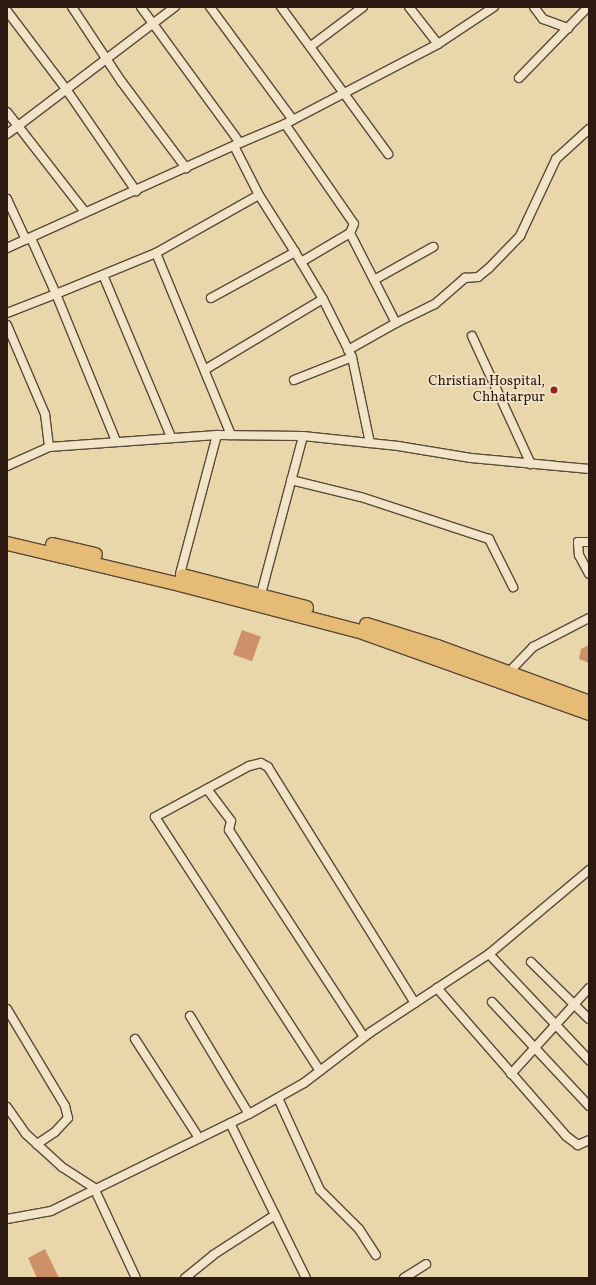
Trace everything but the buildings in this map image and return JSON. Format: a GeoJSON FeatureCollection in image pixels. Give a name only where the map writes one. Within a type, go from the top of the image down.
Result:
{"type":"FeatureCollection","features":[{"type":"Feature","properties":{"kind":"main road"},"geometry":{"type":"LineString","coordinates":[[7,534],[261,594],[437,646],[589,702]]}},
{"type":"Feature","properties":{"kind":"main road"},"geometry":{"type":"LineString","coordinates":[[7,543],[179,584],[356,630],[589,712]]}},
{"type":"Feature","properties":{"kind":"street"},"geometry":{"type":"LineString","coordinates":[[72,7],[186,168]]}},
{"type":"Feature","properties":{"kind":"street"},"geometry":{"type":"LineString","coordinates":[[141,7],[237,144],[260,195],[323,299],[350,354],[370,443]]}},
{"type":"Feature","properties":{"kind":"street"},"geometry":{"type":"LineString","coordinates":[[7,134],[175,7]]}},
{"type":"Feature","properties":{"kind":"street"},"geometry":{"type":"LineString","coordinates":[[210,7],[294,120]]}},
{"type":"Feature","properties":{"kind":"street"},"geometry":{"type":"LineString","coordinates":[[281,7],[311,46],[388,154]]}},
{"type":"Feature","properties":{"kind":"street"},"geometry":{"type":"LineString","coordinates":[[311,46],[363,7]]}},
{"type":"Feature","properties":{"kind":"street"},"geometry":{"type":"LineString","coordinates":[[409,7],[438,44]]}},
{"type":"Feature","properties":{"kind":"street"},"geometry":{"type":"LineString","coordinates":[[7,248],[85,212],[136,191],[237,144],[294,120],[345,95],[438,44],[494,7]]}},
{"type":"Feature","properties":{"kind":"street"},"geometry":{"type":"LineString","coordinates":[[534,7],[543,19],[568,28]]}},
{"type":"Feature","properties":{"kind":"street"},"geometry":{"type":"LineString","coordinates":[[519,78],[588,7]]}},
{"type":"Feature","properties":{"kind":"street"},"geometry":{"type":"LineString","coordinates":[[7,11],[66,89],[136,191]]}},
{"type":"Feature","properties":{"kind":"street"},"geometry":{"type":"LineString","coordinates":[[7,112],[85,212]]}},
{"type":"Feature","properties":{"kind":"street"},"geometry":{"type":"LineString","coordinates":[[285,124],[354,224],[350,233],[301,262]]}},
{"type":"Feature","properties":{"kind":"street"},"geometry":{"type":"LineString","coordinates":[[294,380],[350,354],[396,323],[435,304],[465,278],[478,277],[489,268],[520,236],[556,159],[589,129]]}},
{"type":"Feature","properties":{"kind":"street"},"geometry":{"type":"LineString","coordinates":[[7,313],[156,253],[260,195]]}},
{"type":"Feature","properties":{"kind":"street"},"geometry":{"type":"LineString","coordinates":[[7,199],[29,239],[56,294],[116,441]]}},
{"type":"Feature","properties":{"kind":"street"},"geometry":{"type":"LineString","coordinates":[[350,233],[396,323]]}},
{"type":"Feature","properties":{"kind":"street"},"geometry":{"type":"LineString","coordinates":[[374,280],[433,247]]}},
{"type":"Feature","properties":{"kind":"street"},"geometry":{"type":"LineString","coordinates":[[210,298],[295,252]]}},
{"type":"Feature","properties":{"kind":"street"},"geometry":{"type":"LineString","coordinates":[[156,253],[206,370],[231,435]]}},
{"type":"Feature","properties":{"kind":"street"},"geometry":{"type":"LineString","coordinates":[[103,275],[171,437]]}},
{"type":"Feature","properties":{"kind":"street"},"geometry":{"type":"LineString","coordinates":[[206,370],[323,299]]}},
{"type":"Feature","properties":{"kind":"street"},"geometry":{"type":"LineString","coordinates":[[7,326],[45,414],[49,447]]}},
{"type":"Feature","properties":{"kind":"street"},"geometry":{"type":"LineString","coordinates":[[472,336],[531,464]]}},
{"type":"Feature","properties":{"kind":"street"},"geometry":{"type":"LineString","coordinates":[[180,574],[217,435]]}},
{"type":"Feature","properties":{"kind":"street"},"geometry":{"type":"LineString","coordinates":[[7,466],[49,447],[171,437],[231,435],[303,436],[370,443],[531,464],[589,469]]}},
{"type":"Feature","properties":{"kind":"street"},"geometry":{"type":"LineString","coordinates":[[261,594],[303,436]]}},
{"type":"Feature","properties":{"kind":"street"},"geometry":{"type":"LineString","coordinates":[[291,480],[361,497],[489,539],[512,587]]}},
{"type":"Feature","properties":{"kind":"street"},"geometry":{"type":"LineString","coordinates":[[589,542],[578,542],[579,555],[589,574]]}},
{"type":"Feature","properties":{"kind":"street"},"geometry":{"type":"LineString","coordinates":[[509,672],[533,647],[589,618]]}},
{"type":"Feature","properties":{"kind":"street"},"geometry":{"type":"LineString","coordinates":[[320,1071],[155,816],[249,766],[261,763],[268,767],[415,1003]]}},
{"type":"Feature","properties":{"kind":"street"},"geometry":{"type":"LineString","coordinates":[[208,789],[231,821],[229,830],[364,1037]]}},
{"type":"Feature","properties":{"kind":"street"},"geometry":{"type":"LineString","coordinates":[[7,1219],[51,1211],[94,1188],[250,1114],[278,1098],[320,1071],[364,1037],[489,954],[589,870]]}},
{"type":"Feature","properties":{"kind":"street"},"geometry":{"type":"LineString","coordinates":[[489,954],[589,1060]]}},
{"type":"Feature","properties":{"kind":"street"},"geometry":{"type":"LineString","coordinates":[[531,962],[589,1019]]}},
{"type":"Feature","properties":{"kind":"street"},"geometry":{"type":"LineString","coordinates":[[437,988],[566,1136],[578,1144],[589,1140]]}},
{"type":"Feature","properties":{"kind":"street"},"geometry":{"type":"LineString","coordinates":[[511,1074],[554,1024],[589,988]]}},
{"type":"Feature","properties":{"kind":"street"},"geometry":{"type":"LineString","coordinates":[[492,1002],[589,1106]]}},
{"type":"Feature","properties":{"kind":"street"},"geometry":{"type":"LineString","coordinates":[[7,1009],[65,1106],[68,1118],[55,1132],[37,1144]]}},
{"type":"Feature","properties":{"kind":"street"},"geometry":{"type":"LineString","coordinates":[[190,1016],[250,1114]]}},
{"type":"Feature","properties":{"kind":"street"},"geometry":{"type":"LineString","coordinates":[[136,1039],[199,1138]]}},
{"type":"Feature","properties":{"kind":"street"},"geometry":{"type":"LineString","coordinates":[[278,1098],[320,1190],[359,1229],[376,1255]]}},
{"type":"Feature","properties":{"kind":"street"},"geometry":{"type":"LineString","coordinates":[[7,1108],[26,1134],[62,1166],[94,1188],[136,1278]]}},
{"type":"Feature","properties":{"kind":"street"},"geometry":{"type":"LineString","coordinates":[[230,1123],[306,1278]]}},
{"type":"Feature","properties":{"kind":"street"},"geometry":{"type":"LineString","coordinates":[[185,1278],[214,1255],[275,1215]]}},
{"type":"Feature","properties":{"kind":"street"},"geometry":{"type":"LineString","coordinates":[[404,1278],[426,1264]]}},
{"type":"Feature","properties":{"kind":"place","name":"Christian Hospital, Chhatarpur"},"geometry":{"type":"Point","coordinates":[554,390]}}]}
